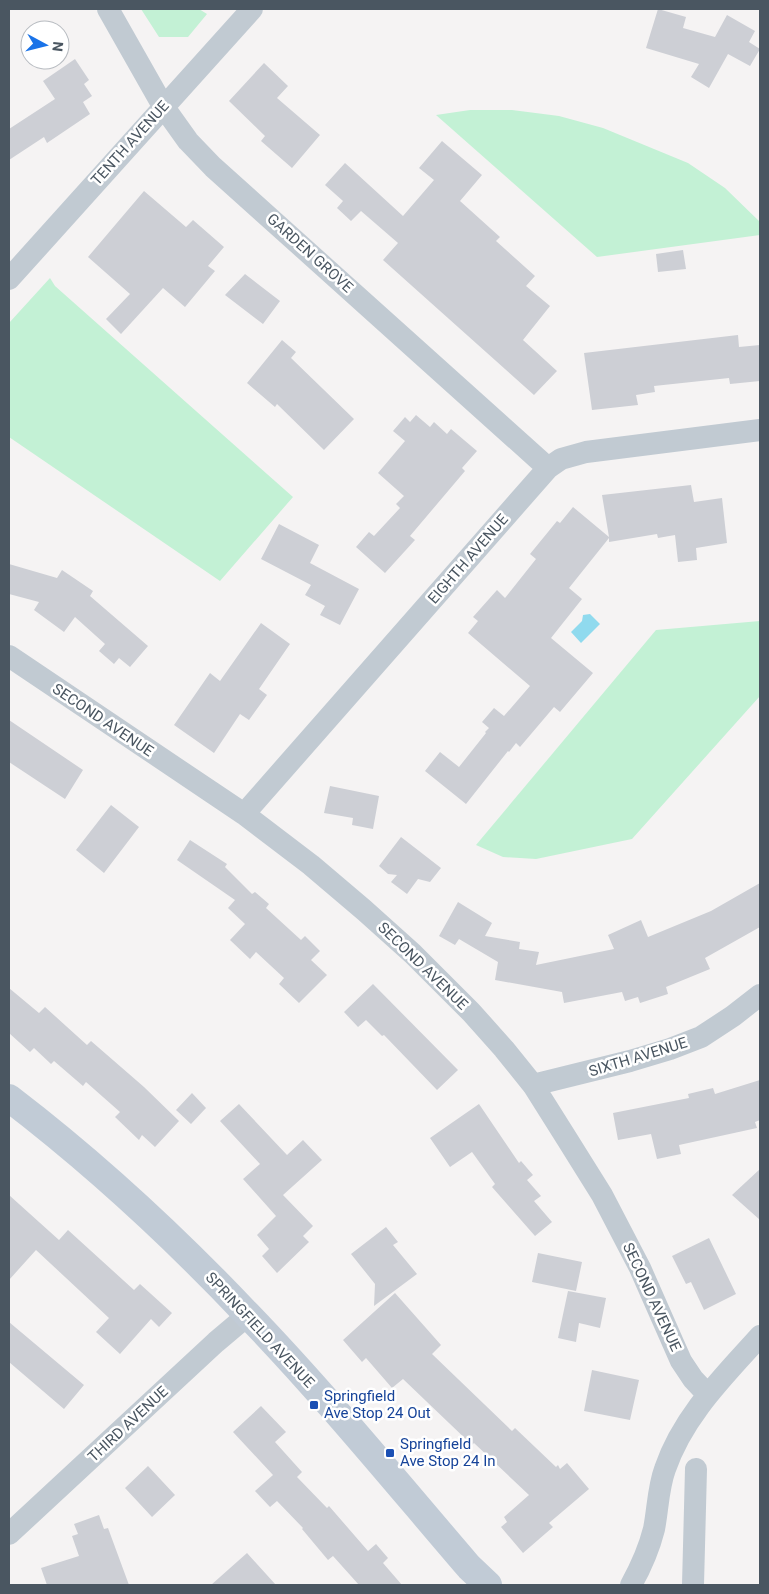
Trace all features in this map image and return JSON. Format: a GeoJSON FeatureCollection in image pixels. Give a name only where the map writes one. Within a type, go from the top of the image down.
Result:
{"type":"FeatureCollection","features":[{"type":"Feature","properties":{"kind":"street","name":"GARDEN GROVE"},"geometry":{"type":"LineString","coordinates":[[108,9],[163,106],[188,141],[213,167],[548,468]]}},
{"type":"Feature","properties":{"kind":"street","name":"TENTH AVENUE"},"geometry":{"type":"LineString","coordinates":[[9,279],[252,9]]}},
{"type":"Feature","properties":{"kind":"street","name":"EIGHTH AVENUE"},"geometry":{"type":"LineString","coordinates":[[244,814],[548,468],[561,459],[586,452],[760,430]]}},
{"type":"Feature","properties":{"kind":"street","name":"SECOND AVENUE"},"geometry":{"type":"LineString","coordinates":[[9,656],[244,814],[311,865],[413,954],[471,1012],[533,1085],[602,1195],[640,1268],[681,1361],[693,1379],[708,1395]]}},
{"type":"Feature","properties":{"kind":"street","name":"SIXTH AVENUE"},"geometry":{"type":"LineString","coordinates":[[533,1085],[630,1062],[670,1050],[701,1037],[760,995]]}},
{"type":"Feature","properties":{"kind":"street","name":"SPRINGFIELD AVENUE"},"geometry":{"type":"LineString","coordinates":[[9,1098],[75,1150],[140,1208],[248,1314],[321,1394],[470,1567],[488,1585]]}},
{"type":"Feature","properties":{"kind":"street","name":"THIRD AVENUE"},"geometry":{"type":"LineString","coordinates":[[9,1534],[248,1314]]}},
{"type":"Feature","properties":{"kind":"street"},"geometry":{"type":"LineString","coordinates":[[631,1585],[647,1553],[654,1528],[664,1470],[673,1449],[686,1425],[708,1395],[760,1336]]}},
{"type":"Feature","properties":{"kind":"street"},"geometry":{"type":"LineString","coordinates":[[693,1585],[696,1469]]}},
{"type":"Feature","properties":{"kind":"green space"},"geometry":{"type":"Polygon","coordinates":[[[141,9],[199,9],[207,14],[188,37],[159,37],[141,9]]]}},
{"type":"Feature","properties":{"kind":"green space"},"geometry":{"type":"Polygon","coordinates":[[[470,110],[512,110],[559,116],[603,128],[688,163],[725,188],[760,222],[760,235],[597,257],[436,115],[470,110]]]}},
{"type":"Feature","properties":{"kind":"green space"},"geometry":{"type":"Polygon","coordinates":[[[50,278],[55,286],[293,497],[220,581],[9,437],[9,323],[50,278]]]}},
{"type":"Feature","properties":{"kind":"green space"},"geometry":{"type":"Polygon","coordinates":[[[760,621],[760,696],[632,839],[536,859],[503,857],[476,845],[656,630],[760,621]]]}},
{"type":"Feature","properties":{"kind":"water"},"geometry":{"type":"Polygon","coordinates":[[[590,614],[600,624],[581,643],[571,632],[582,621],[583,615],[590,614]]]}},
{"type":"Feature","properties":{"kind":"building"},"geometry":{"type":"Polygon","coordinates":[[[658,9],[686,17],[683,28],[715,37],[727,15],[755,31],[749,42],[760,49],[750,66],[728,54],[709,88],[691,77],[699,64],[646,48],[658,9]]]}},
{"type":"Feature","properties":{"kind":"building"},"geometry":{"type":"Polygon","coordinates":[[[75,59],[89,80],[84,84],[92,96],[83,102],[90,114],[47,143],[44,137],[9,160],[9,129],[55,99],[43,81],[59,70],[70,70],[70,62],[75,59]]]}},
{"type":"Feature","properties":{"kind":"building"},"geometry":{"type":"Polygon","coordinates":[[[264,63],[288,86],[277,98],[320,135],[292,168],[261,141],[265,136],[229,101],[264,63]]]}},
{"type":"Feature","properties":{"kind":"building"},"geometry":{"type":"Polygon","coordinates":[[[442,141],[482,175],[460,201],[500,237],[496,241],[535,276],[526,286],[550,306],[523,340],[557,371],[534,395],[383,260],[398,243],[361,211],[351,221],[337,208],[343,201],[325,185],[345,163],[403,216],[434,180],[419,168],[442,141]]]}},
{"type":"Feature","properties":{"kind":"building"},"geometry":{"type":"Polygon","coordinates":[[[144,191],[186,227],[193,220],[224,247],[208,266],[215,271],[185,307],[163,288],[121,334],[106,319],[130,294],[88,257],[144,191]]]}},
{"type":"Feature","properties":{"kind":"building"},"geometry":{"type":"Polygon","coordinates":[[[683,250],[686,269],[658,272],[656,254],[683,250]]]}},
{"type":"Feature","properties":{"kind":"building"},"geometry":{"type":"Polygon","coordinates":[[[245,274],[280,301],[263,324],[225,295],[245,274]]]}},
{"type":"Feature","properties":{"kind":"building"},"geometry":{"type":"Polygon","coordinates":[[[738,335],[739,347],[760,345],[760,381],[730,384],[729,378],[654,386],[655,392],[636,395],[638,405],[592,410],[584,353],[738,335]]]}},
{"type":"Feature","properties":{"kind":"building"},"geometry":{"type":"Polygon","coordinates":[[[282,340],[296,352],[291,358],[354,419],[324,450],[277,404],[275,407],[247,383],[282,340]]]}},
{"type":"Feature","properties":{"kind":"building"},"geometry":{"type":"Polygon","coordinates":[[[416,415],[430,427],[434,422],[447,434],[451,429],[477,451],[462,468],[465,471],[410,536],[415,540],[385,573],[356,547],[369,532],[374,536],[400,508],[396,504],[404,496],[378,473],[405,441],[393,431],[405,417],[410,422],[416,415]]]}},
{"type":"Feature","properties":{"kind":"building"},"geometry":{"type":"Polygon","coordinates":[[[691,485],[694,502],[722,498],[727,543],[696,548],[697,560],[678,562],[675,535],[658,538],[657,534],[609,542],[609,538],[569,588],[582,599],[551,638],[593,673],[560,712],[554,707],[520,747],[516,743],[508,751],[466,804],[425,771],[440,752],[459,767],[489,728],[482,722],[494,708],[504,716],[530,686],[468,633],[478,621],[473,617],[497,590],[505,598],[536,559],[530,554],[557,521],[560,523],[573,507],[609,537],[602,495],[691,485]]]}},
{"type":"Feature","properties":{"kind":"building"},"geometry":{"type":"Polygon","coordinates":[[[279,524],[319,545],[310,563],[359,589],[340,625],[320,615],[325,606],[305,595],[311,585],[261,559],[279,524]]]}},
{"type":"Feature","properties":{"kind":"building"},"geometry":{"type":"Polygon","coordinates":[[[9,564],[57,578],[62,570],[93,591],[90,596],[148,646],[130,667],[119,658],[114,664],[99,651],[105,644],[75,617],[64,632],[34,610],[39,602],[9,594],[9,564]]]}},
{"type":"Feature","properties":{"kind":"building"},"geometry":{"type":"Polygon","coordinates":[[[261,623],[290,644],[259,689],[267,695],[249,720],[240,714],[214,753],[174,725],[210,673],[220,681],[261,623]]]}},
{"type":"Feature","properties":{"kind":"building"},"geometry":{"type":"Polygon","coordinates":[[[9,720],[83,770],[65,799],[9,762],[9,720]]]}},
{"type":"Feature","properties":{"kind":"building"},"geometry":{"type":"Polygon","coordinates":[[[330,786],[379,796],[373,829],[352,825],[353,818],[324,813],[330,786]]]}},
{"type":"Feature","properties":{"kind":"building"},"geometry":{"type":"Polygon","coordinates":[[[111,805],[139,827],[104,873],[76,850],[111,805]]]}},
{"type":"Feature","properties":{"kind":"building"},"geometry":{"type":"Polygon","coordinates":[[[401,837],[441,868],[430,882],[418,879],[407,894],[391,882],[397,875],[388,874],[379,866],[401,837]]]}},
{"type":"Feature","properties":{"kind":"building"},"geometry":{"type":"Polygon","coordinates":[[[190,840],[227,864],[225,867],[252,894],[255,892],[269,904],[266,908],[301,940],[305,936],[320,951],[311,960],[327,975],[299,1003],[279,984],[284,978],[256,952],[250,959],[230,940],[245,924],[228,908],[235,900],[177,860],[190,840]]]}},
{"type":"Feature","properties":{"kind":"building"},"geometry":{"type":"Polygon","coordinates":[[[760,883],[760,927],[705,958],[710,969],[666,987],[668,994],[640,1003],[638,997],[625,1001],[622,992],[564,1003],[562,992],[495,980],[498,962],[459,939],[455,945],[439,936],[458,902],[492,923],[485,936],[520,942],[519,949],[539,952],[536,965],[614,949],[608,935],[641,920],[648,937],[711,911],[760,883]]]}},
{"type":"Feature","properties":{"kind":"building"},"geometry":{"type":"Polygon","coordinates":[[[373,984],[458,1070],[437,1090],[384,1035],[382,1036],[366,1020],[358,1027],[344,1012],[373,984]]]}},
{"type":"Feature","properties":{"kind":"building"},"geometry":{"type":"Polygon","coordinates":[[[9,988],[39,1013],[45,1007],[87,1045],[91,1041],[144,1087],[179,1121],[155,1147],[142,1135],[139,1140],[115,1117],[120,1112],[86,1082],[83,1086],[54,1061],[51,1064],[34,1048],[30,1052],[9,1033],[9,988]]]}},
{"type":"Feature","properties":{"kind":"building"},"geometry":{"type":"Polygon","coordinates":[[[760,1080],[760,1120],[755,1122],[757,1128],[679,1145],[681,1154],[657,1159],[651,1134],[618,1140],[613,1113],[689,1098],[688,1094],[713,1088],[715,1094],[760,1080]]]}},
{"type":"Feature","properties":{"kind":"building"},"geometry":{"type":"Polygon","coordinates":[[[192,1093],[206,1108],[191,1124],[176,1110],[192,1093]]]}},
{"type":"Feature","properties":{"kind":"building"},"geometry":{"type":"Polygon","coordinates":[[[239,1104],[287,1155],[303,1140],[322,1160],[283,1195],[313,1226],[303,1236],[309,1242],[277,1273],[262,1256],[269,1249],[257,1235],[276,1216],[243,1179],[260,1164],[220,1121],[239,1104]]]}},
{"type":"Feature","properties":{"kind":"building"},"geometry":{"type":"Polygon","coordinates":[[[479,1104],[519,1163],[521,1161],[533,1175],[527,1180],[541,1196],[534,1201],[552,1222],[535,1236],[492,1187],[495,1184],[472,1152],[450,1167],[430,1138],[479,1104]]]}},
{"type":"Feature","properties":{"kind":"building"},"geometry":{"type":"Polygon","coordinates":[[[760,1169],[760,1220],[732,1195],[760,1169]]]}},
{"type":"Feature","properties":{"kind":"building"},"geometry":{"type":"Polygon","coordinates":[[[9,1195],[59,1240],[68,1230],[134,1290],[140,1284],[172,1313],[159,1327],[151,1319],[120,1354],[96,1332],[109,1318],[36,1250],[9,1280],[9,1195]]]}},
{"type":"Feature","properties":{"kind":"building"},"geometry":{"type":"Polygon","coordinates":[[[386,1227],[398,1242],[393,1245],[417,1274],[374,1306],[375,1284],[351,1254],[386,1227]]]}},
{"type":"Feature","properties":{"kind":"building"},"geometry":{"type":"Polygon","coordinates":[[[709,1238],[736,1294],[704,1310],[691,1282],[686,1284],[672,1256],[709,1238]]]}},
{"type":"Feature","properties":{"kind":"building"},"geometry":{"type":"Polygon","coordinates":[[[538,1253],[582,1262],[576,1291],[532,1282],[538,1253]]]}},
{"type":"Feature","properties":{"kind":"building"},"geometry":{"type":"Polygon","coordinates":[[[568,1291],[606,1298],[600,1328],[579,1323],[576,1342],[558,1338],[568,1291]]]}},
{"type":"Feature","properties":{"kind":"building"},"geometry":{"type":"Polygon","coordinates":[[[395,1293],[441,1345],[432,1354],[512,1431],[515,1428],[556,1467],[558,1465],[560,1469],[567,1463],[589,1489],[549,1523],[553,1527],[523,1553],[501,1527],[507,1522],[504,1517],[529,1495],[474,1443],[472,1445],[403,1379],[392,1388],[366,1358],[362,1362],[343,1340],[395,1293]]]}},
{"type":"Feature","properties":{"kind":"building"},"geometry":{"type":"Polygon","coordinates":[[[9,1322],[84,1385],[64,1409],[9,1362],[9,1322]]]}},
{"type":"Feature","properties":{"kind":"building"},"geometry":{"type":"Polygon","coordinates":[[[592,1370],[639,1380],[630,1420],[584,1411],[592,1370]]]}},
{"type":"Feature","properties":{"kind":"building"},"geometry":{"type":"Polygon","coordinates":[[[261,1406],[286,1432],[275,1442],[302,1472],[297,1477],[327,1508],[329,1506],[368,1551],[376,1544],[388,1558],[383,1563],[402,1585],[359,1585],[333,1556],[328,1560],[303,1528],[277,1501],[270,1507],[255,1491],[273,1475],[233,1432],[261,1406]]]}},
{"type":"Feature","properties":{"kind":"building"},"geometry":{"type":"Polygon","coordinates":[[[148,1466],[175,1495],[152,1517],[125,1488],[148,1466]]]}},
{"type":"Feature","properties":{"kind":"building"},"geometry":{"type":"Polygon","coordinates":[[[99,1515],[104,1529],[108,1528],[129,1585],[47,1585],[41,1568],[79,1556],[72,1536],[78,1534],[74,1524],[99,1515]]]}},
{"type":"Feature","properties":{"kind":"building"},"geometry":{"type":"Polygon","coordinates":[[[247,1553],[276,1585],[211,1585],[247,1553]]]}},
{"type":"Feature","properties":{"kind":"place","name":"Springfield Ave Stop 24 Out"},"geometry":{"type":"Point","coordinates":[314,1405]}},
{"type":"Feature","properties":{"kind":"place","name":"Springfield Ave Stop 24 In"},"geometry":{"type":"Point","coordinates":[390,1453]}}]}
